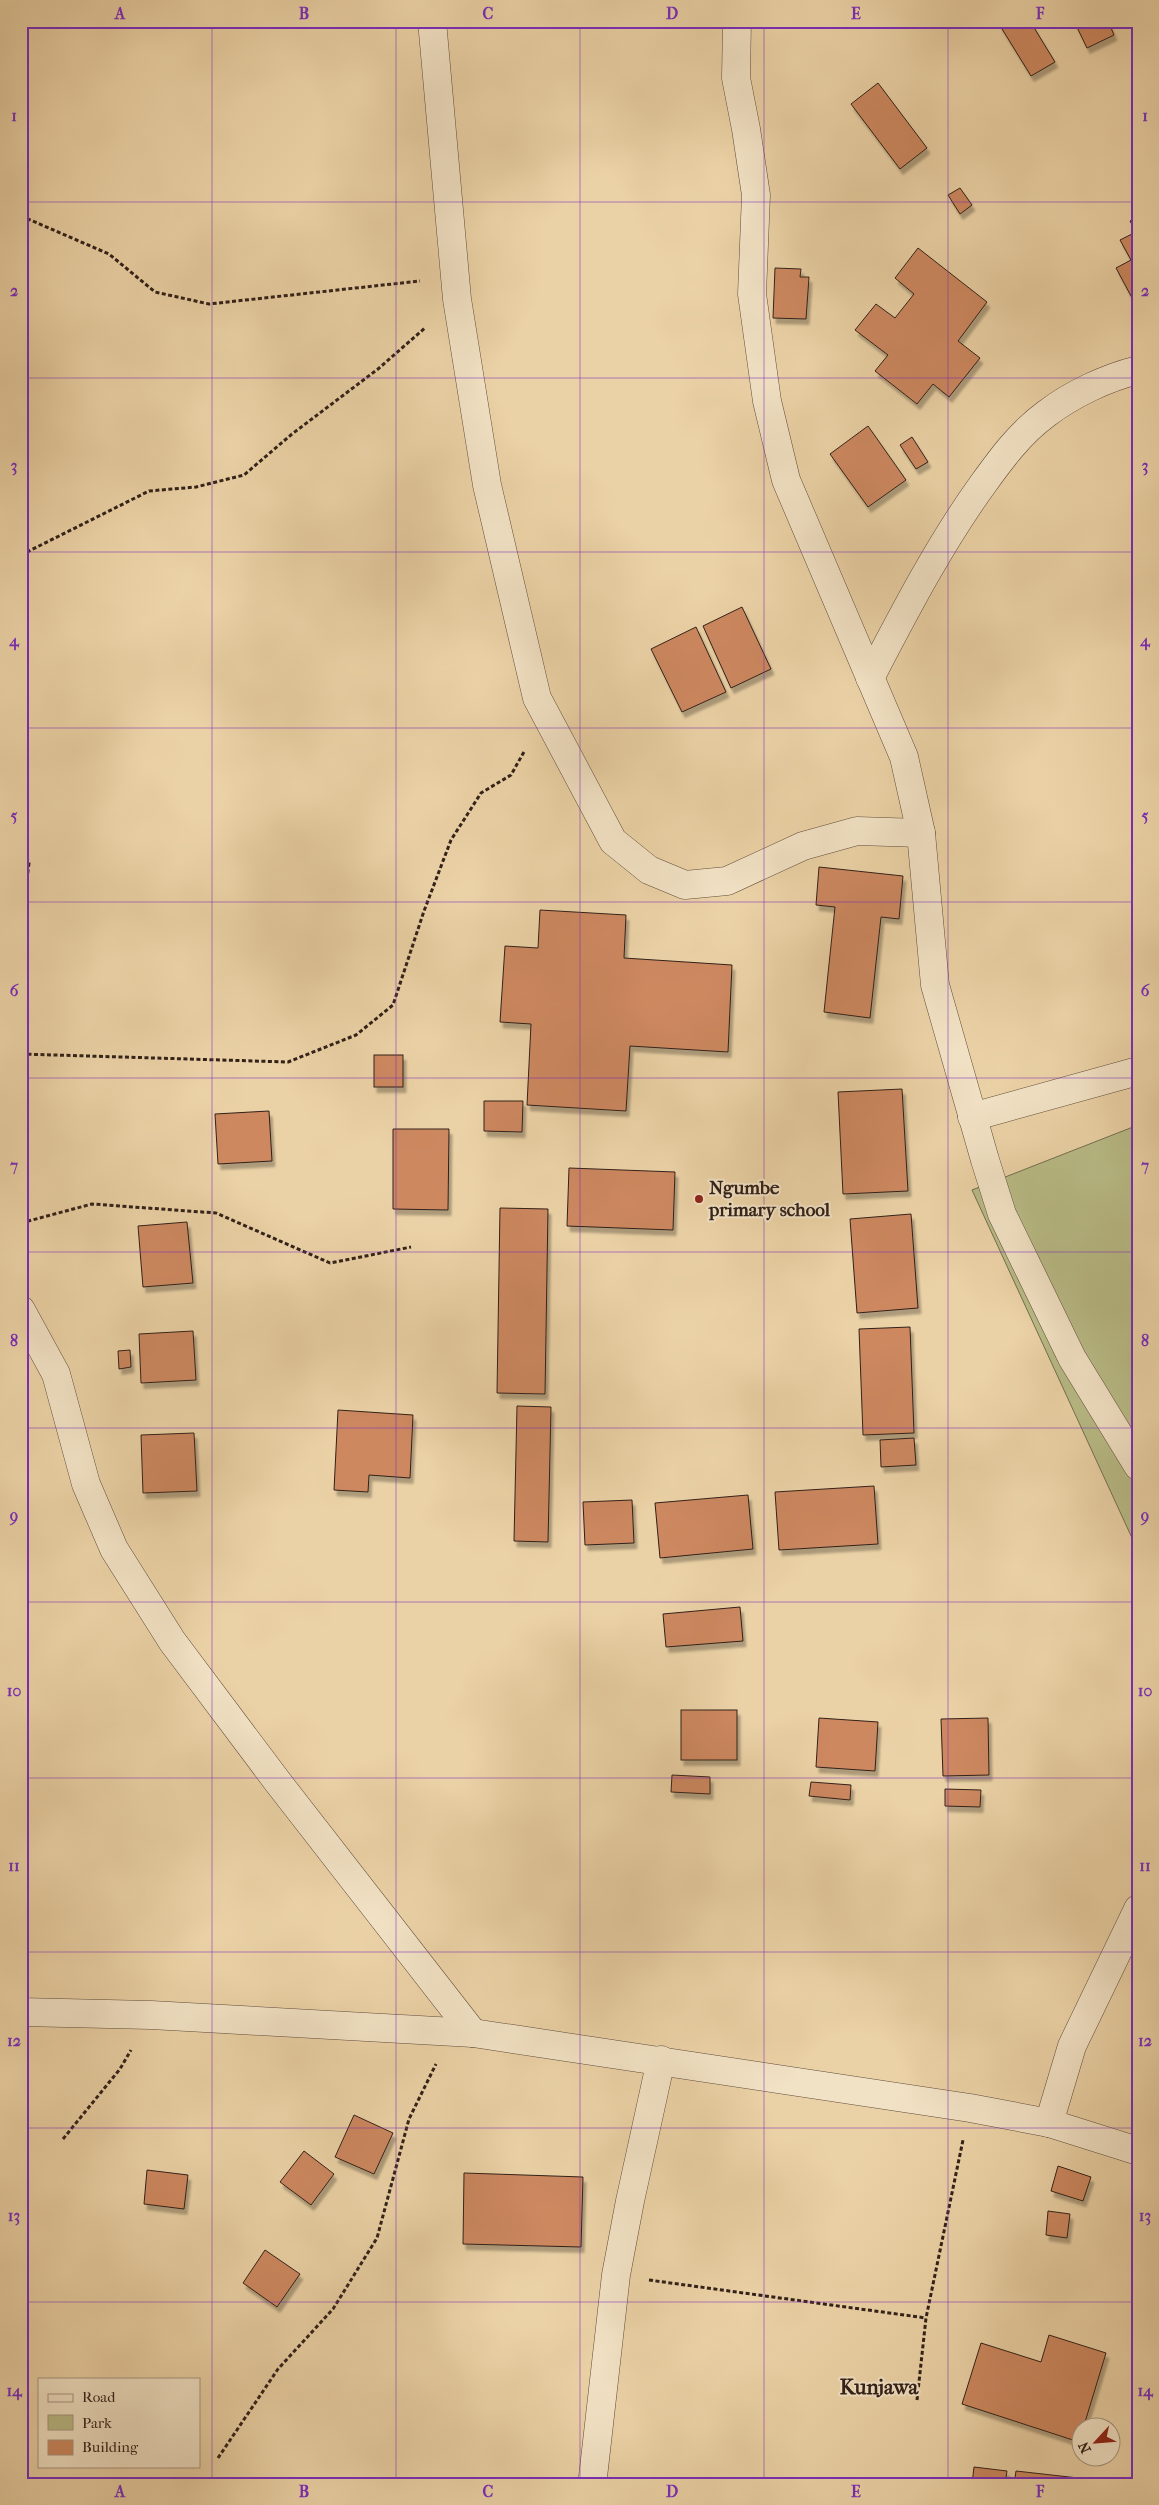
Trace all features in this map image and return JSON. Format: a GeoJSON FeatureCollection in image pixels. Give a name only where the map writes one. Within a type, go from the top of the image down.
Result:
{"type":"FeatureCollection","features":[{"type":"Feature","properties":{"kind":"street"},"geometry":{"type":"LineString","coordinates":[[432,21],[456,288],[487,485],[537,698],[613,841],[648,870],[685,885],[727,881],[803,846],[857,831],[921,833]]}},
{"type":"Feature","properties":{"kind":"street"},"geometry":{"type":"LineString","coordinates":[[737,21],[736,78],[756,195],[752,294],[767,401],[786,480],[904,757],[921,833],[935,984],[972,1116],[1006,1223],[1072,1358],[1138,1466]]}},
{"type":"Feature","properties":{"kind":"street"},"geometry":{"type":"LineString","coordinates":[[870,678],[922,580],[962,513],[1006,452],[1045,414],[1085,390],[1138,370]]}},
{"type":"Feature","properties":{"kind":"street"},"geometry":{"type":"LineString","coordinates":[[972,1116],[1138,1071]]}},
{"type":"Feature","properties":{"kind":"street"},"geometry":{"type":"LineString","coordinates":[[21,1310],[56,1374],[86,1484],[114,1549],[172,1642],[463,2033]]}},
{"type":"Feature","properties":{"kind":"street"},"geometry":{"type":"LineString","coordinates":[[1049,2123],[1072,2046],[1138,1910]]}},
{"type":"Feature","properties":{"kind":"street"},"geometry":{"type":"LineString","coordinates":[[21,2012],[151,2015],[463,2033],[661,2060],[970,2108],[1049,2123],[1138,2151]]}},
{"type":"Feature","properties":{"kind":"street"},"geometry":{"type":"LineString","coordinates":[[594,2484],[593,2477],[616,2275],[661,2060]]}},
{"type":"Feature","properties":{"kind":"path"},"geometry":{"type":"LineString","coordinates":[[21,216],[109,254],[155,292],[209,304],[456,288]]}},
{"type":"Feature","properties":{"kind":"path"},"geometry":{"type":"LineString","coordinates":[[21,555],[149,491],[196,487],[244,475],[292,434],[378,369],[456,288]]}},
{"type":"Feature","properties":{"kind":"path"},"geometry":{"type":"LineString","coordinates":[[21,1054],[288,1062],[356,1035],[394,1004],[424,911],[450,840],[481,793],[511,775],[528,745],[537,698]]}},
{"type":"Feature","properties":{"kind":"path"},"geometry":{"type":"LineString","coordinates":[[21,845],[29,863],[21,925]]}},
{"type":"Feature","properties":{"kind":"path"},"geometry":{"type":"LineString","coordinates":[[21,1223],[92,1204],[216,1213],[330,1263],[412,1247]]}},
{"type":"Feature","properties":{"kind":"path"},"geometry":{"type":"LineString","coordinates":[[218,2458],[278,2369],[333,2308],[377,2238],[409,2119],[463,2033]]}},
{"type":"Feature","properties":{"kind":"path"},"geometry":{"type":"LineString","coordinates":[[63,2139],[120,2069]]}},
{"type":"Feature","properties":{"kind":"path"},"geometry":{"type":"LineString","coordinates":[[917,2400],[926,2318],[970,2108]]}},
{"type":"Feature","properties":{"kind":"path"},"geometry":{"type":"LineString","coordinates":[[616,2275],[926,2318]]}},
{"type":"Feature","properties":{"kind":"green space"},"geometry":{"type":"Polygon","coordinates":[[[1138,1125],[1138,1551],[972,1190],[1138,1125]]]}},
{"type":"Feature","properties":{"kind":"building"},"geometry":{"type":"Polygon","coordinates":[[[1004,21],[1030,21],[1055,62],[1031,76],[999,24],[1004,21]]]}},
{"type":"Feature","properties":{"kind":"building"},"geometry":{"type":"Polygon","coordinates":[[[1074,21],[1108,21],[1114,35],[1087,48],[1074,21]]]}},
{"type":"Feature","properties":{"kind":"building"},"geometry":{"type":"Polygon","coordinates":[[[878,83],[927,148],[900,169],[851,104],[878,83]]]}},
{"type":"Feature","properties":{"kind":"building"},"geometry":{"type":"Polygon","coordinates":[[[960,188],[972,205],[960,214],[948,195],[960,188]]]}},
{"type":"Feature","properties":{"kind":"building"},"geometry":{"type":"Polygon","coordinates":[[[1138,216],[1138,309],[1116,268],[1131,260],[1120,240],[1136,232],[1130,221],[1138,216]]]}},
{"type":"Feature","properties":{"kind":"building"},"geometry":{"type":"Polygon","coordinates":[[[918,248],[987,302],[958,341],[980,358],[949,397],[933,384],[917,404],[875,371],[888,355],[855,330],[876,304],[895,318],[914,294],[895,278],[918,248]]]}},
{"type":"Feature","properties":{"kind":"building"},"geometry":{"type":"Polygon","coordinates":[[[775,268],[801,269],[800,277],[809,277],[806,319],[773,318],[775,268]]]}},
{"type":"Feature","properties":{"kind":"building"},"geometry":{"type":"Polygon","coordinates":[[[868,426],[906,480],[868,507],[830,454],[868,426]]]}},
{"type":"Feature","properties":{"kind":"building"},"geometry":{"type":"Polygon","coordinates":[[[912,437],[928,462],[916,469],[900,445],[912,437]]]}},
{"type":"Feature","properties":{"kind":"building"},"geometry":{"type":"Polygon","coordinates":[[[742,607],[771,669],[731,688],[703,626],[742,607]]]}},
{"type":"Feature","properties":{"kind":"building"},"geometry":{"type":"Polygon","coordinates":[[[696,627],[726,692],[682,712],[651,649],[696,627]]]}},
{"type":"Feature","properties":{"kind":"building"},"geometry":{"type":"Polygon","coordinates":[[[819,867],[903,876],[899,919],[881,917],[870,1018],[824,1012],[835,907],[816,905],[819,867]]]}},
{"type":"Feature","properties":{"kind":"building"},"geometry":{"type":"Polygon","coordinates":[[[540,910],[626,915],[624,958],[732,965],[728,1052],[630,1046],[626,1111],[527,1105],[531,1024],[500,1022],[505,946],[538,948],[540,910]]]}},
{"type":"Feature","properties":{"kind":"building"},"geometry":{"type":"Polygon","coordinates":[[[374,1055],[403,1055],[403,1087],[374,1087],[374,1055]]]}},
{"type":"Feature","properties":{"kind":"building"},"geometry":{"type":"Polygon","coordinates":[[[902,1089],[908,1191],[843,1194],[838,1092],[902,1089]]]}},
{"type":"Feature","properties":{"kind":"building"},"geometry":{"type":"Polygon","coordinates":[[[484,1101],[523,1101],[522,1132],[484,1131],[484,1101]]]}},
{"type":"Feature","properties":{"kind":"building"},"geometry":{"type":"Polygon","coordinates":[[[269,1111],[272,1161],[218,1164],[215,1114],[269,1111]]]}},
{"type":"Feature","properties":{"kind":"building"},"geometry":{"type":"Polygon","coordinates":[[[393,1129],[449,1129],[448,1210],[393,1209],[393,1129]]]}},
{"type":"Feature","properties":{"kind":"building"},"geometry":{"type":"Polygon","coordinates":[[[569,1168],[675,1172],[673,1230],[567,1226],[569,1168]]]}},
{"type":"Feature","properties":{"kind":"building"},"geometry":{"type":"Polygon","coordinates":[[[500,1208],[548,1209],[545,1394],[497,1393],[500,1208]]]}},
{"type":"Feature","properties":{"kind":"building"},"geometry":{"type":"Polygon","coordinates":[[[911,1214],[918,1308],[857,1313],[850,1219],[911,1214]]]}},
{"type":"Feature","properties":{"kind":"building"},"geometry":{"type":"Polygon","coordinates":[[[187,1222],[193,1283],[143,1287],[138,1226],[187,1222]]]}},
{"type":"Feature","properties":{"kind":"building"},"geometry":{"type":"Polygon","coordinates":[[[910,1327],[914,1433],[863,1435],[859,1329],[910,1327]]]}},
{"type":"Feature","properties":{"kind":"building"},"geometry":{"type":"Polygon","coordinates":[[[193,1331],[196,1380],[141,1383],[139,1334],[193,1331]]]}},
{"type":"Feature","properties":{"kind":"building"},"geometry":{"type":"Polygon","coordinates":[[[130,1350],[131,1367],[119,1369],[118,1351],[130,1350]]]}},
{"type":"Feature","properties":{"kind":"building"},"geometry":{"type":"Polygon","coordinates":[[[517,1406],[551,1407],[548,1542],[514,1541],[517,1406]]]}},
{"type":"Feature","properties":{"kind":"building"},"geometry":{"type":"Polygon","coordinates":[[[338,1410],[413,1415],[410,1478],[369,1475],[368,1492],[334,1490],[338,1410]]]}},
{"type":"Feature","properties":{"kind":"building"},"geometry":{"type":"Polygon","coordinates":[[[194,1433],[197,1491],[143,1493],[141,1435],[194,1433]]]}},
{"type":"Feature","properties":{"kind":"building"},"geometry":{"type":"Polygon","coordinates":[[[914,1438],[916,1465],[881,1467],[880,1440],[914,1438]]]}},
{"type":"Feature","properties":{"kind":"building"},"geometry":{"type":"Polygon","coordinates":[[[874,1486],[878,1544],[779,1550],[775,1492],[874,1486]]]}},
{"type":"Feature","properties":{"kind":"building"},"geometry":{"type":"Polygon","coordinates":[[[748,1495],[753,1549],[660,1558],[655,1503],[748,1495]]]}},
{"type":"Feature","properties":{"kind":"building"},"geometry":{"type":"Polygon","coordinates":[[[632,1500],[634,1543],[585,1545],[583,1502],[632,1500]]]}},
{"type":"Feature","properties":{"kind":"building"},"geometry":{"type":"Polygon","coordinates":[[[740,1607],[743,1641],[666,1647],[663,1614],[740,1607]]]}},
{"type":"Feature","properties":{"kind":"building"},"geometry":{"type":"Polygon","coordinates":[[[681,1710],[737,1710],[737,1760],[681,1760],[681,1710]]]}},
{"type":"Feature","properties":{"kind":"building"},"geometry":{"type":"Polygon","coordinates":[[[819,1718],[878,1722],[875,1771],[816,1767],[819,1718]]]}},
{"type":"Feature","properties":{"kind":"building"},"geometry":{"type":"Polygon","coordinates":[[[988,1718],[989,1775],[943,1776],[941,1719],[988,1718]]]}},
{"type":"Feature","properties":{"kind":"building"},"geometry":{"type":"Polygon","coordinates":[[[672,1775],[710,1777],[710,1794],[671,1792],[672,1775]]]}},
{"type":"Feature","properties":{"kind":"building"},"geometry":{"type":"Polygon","coordinates":[[[811,1782],[851,1785],[850,1800],[809,1796],[811,1782]]]}},
{"type":"Feature","properties":{"kind":"building"},"geometry":{"type":"Polygon","coordinates":[[[945,1789],[981,1790],[980,1807],[945,1806],[945,1789]]]}},
{"type":"Feature","properties":{"kind":"building"},"geometry":{"type":"Polygon","coordinates":[[[354,2115],[393,2133],[374,2174],[335,2157],[354,2115]]]}},
{"type":"Feature","properties":{"kind":"building"},"geometry":{"type":"Polygon","coordinates":[[[304,2151],[334,2174],[311,2205],[280,2182],[304,2151]]]}},
{"type":"Feature","properties":{"kind":"building"},"geometry":{"type":"Polygon","coordinates":[[[1058,2166],[1091,2177],[1083,2201],[1051,2191],[1058,2166]]]}},
{"type":"Feature","properties":{"kind":"building"},"geometry":{"type":"Polygon","coordinates":[[[147,2170],[188,2175],[184,2209],[144,2204],[147,2170]]]}},
{"type":"Feature","properties":{"kind":"building"},"geometry":{"type":"Polygon","coordinates":[[[464,2173],[583,2177],[581,2247],[463,2244],[464,2173]]]}},
{"type":"Feature","properties":{"kind":"building"},"geometry":{"type":"Polygon","coordinates":[[[1048,2211],[1070,2214],[1067,2238],[1046,2235],[1048,2211]]]}},
{"type":"Feature","properties":{"kind":"building"},"geometry":{"type":"Polygon","coordinates":[[[265,2250],[300,2274],[277,2307],[243,2283],[265,2250]]]}},
{"type":"Feature","properties":{"kind":"building"},"geometry":{"type":"Polygon","coordinates":[[[1049,2335],[1106,2353],[1086,2418],[1072,2418],[1072,2440],[962,2404],[981,2343],[1041,2362],[1049,2335]]]}},
{"type":"Feature","properties":{"kind":"building"},"geometry":{"type":"Polygon","coordinates":[[[974,2467],[1007,2471],[1005,2484],[972,2484],[974,2467]]]}},
{"type":"Feature","properties":{"kind":"building"},"geometry":{"type":"Polygon","coordinates":[[[1016,2471],[1105,2481],[1105,2484],[1014,2484],[1016,2471]]]}},
{"type":"Feature","properties":{"kind":"place","name":"Ngumbe primary school"},"geometry":{"type":"Point","coordinates":[699,1199]}},
{"type":"Feature","properties":{"kind":"district","name":"Kunjawa"},"geometry":{"type":"Point","coordinates":[879,2387]}}]}
